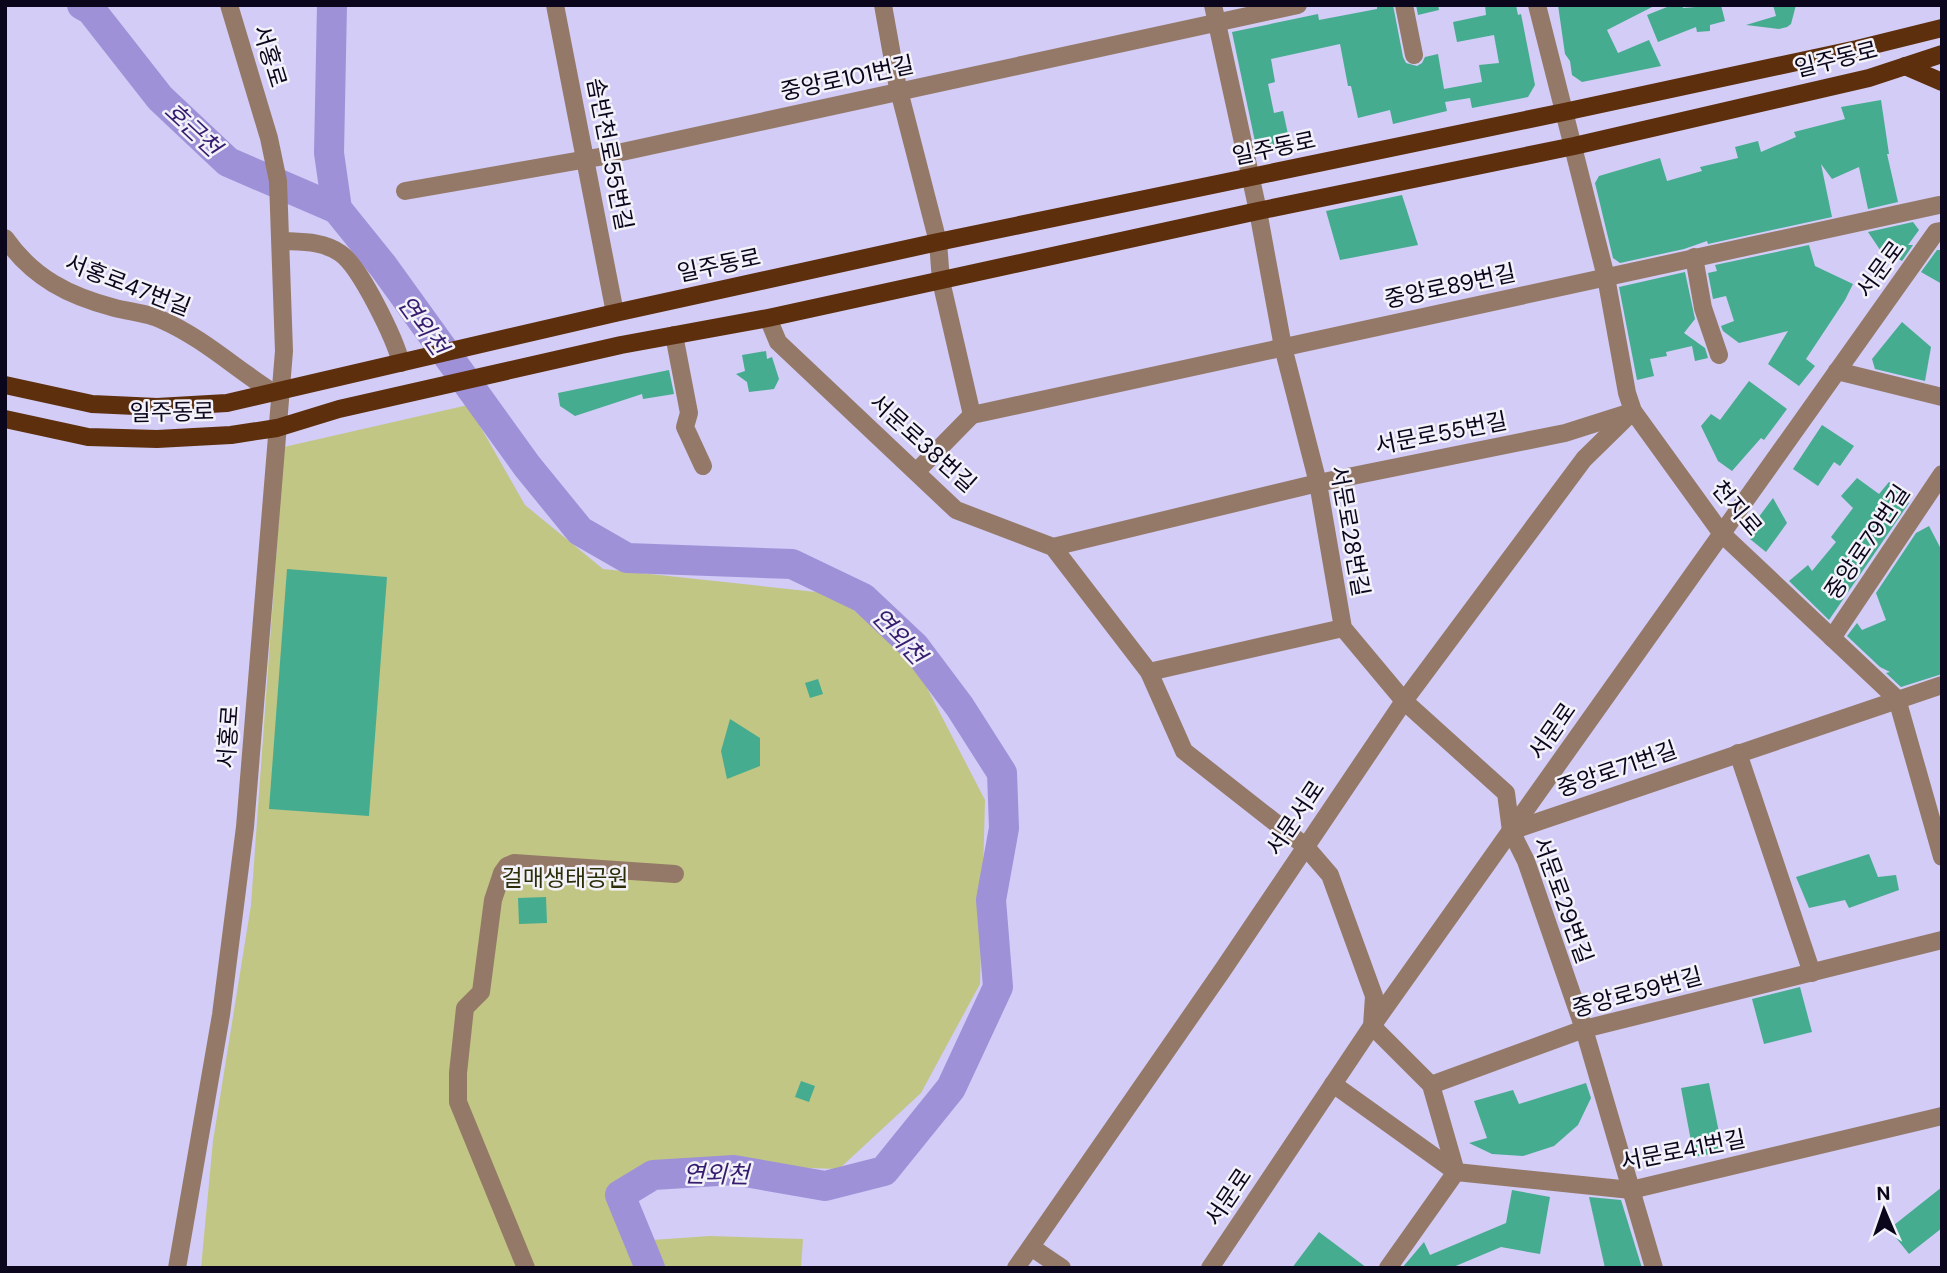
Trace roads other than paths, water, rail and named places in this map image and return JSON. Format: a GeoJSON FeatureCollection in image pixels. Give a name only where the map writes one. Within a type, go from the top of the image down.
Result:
{"type":"FeatureCollection","features":[{"type":"Feature","properties":{"kind":"main road","name":"일주동로"},"geometry":{"type":"LineString","coordinates":[[5,385],[92,404],[157,407],[227,403],[938,242],[1564,112],[1942,28]]}},
{"type":"Feature","properties":{"kind":"main road","name":"일주동로"},"geometry":{"type":"LineString","coordinates":[[5,419],[88,437],[231,435],[277,428],[339,409],[621,345],[768,318],[1258,211],[1574,146],[1869,78],[1942,54]]}},
{"type":"Feature","properties":{"kind":"main road"},"geometry":{"type":"LineString","coordinates":[[1905,66],[1942,82]]}},
{"type":"Feature","properties":{"kind":"street","name":"서홍로"},"geometry":{"type":"LineString","coordinates":[[177,1268],[221,1015],[245,827],[277,428],[277,392],[285,352],[280,207],[274,160],[229,5]]}},
{"type":"Feature","properties":{"kind":"street","name":"솜반천로55번길"},"geometry":{"type":"LineString","coordinates":[[555,5],[615,313]]}},
{"type":"Feature","properties":{"kind":"street"},"geometry":{"type":"LineString","coordinates":[[883,5],[899,92],[938,242],[941,281],[972,415],[917,471]]}},
{"type":"Feature","properties":{"kind":"street","name":"서문로28번길"},"geometry":{"type":"LineString","coordinates":[[1213,5],[1258,211],[1283,347],[1318,483],[1343,628],[1404,701],[1506,793],[1511,831]]}},
{"type":"Feature","properties":{"kind":"street","name":"중앙로101번길"},"geometry":{"type":"LineString","coordinates":[[405,191],[586,159],[1298,5]]}},
{"type":"Feature","properties":{"kind":"street"},"geometry":{"type":"LineString","coordinates":[[1404,5],[1414,55]]}},
{"type":"Feature","properties":{"kind":"street","name":"천지로"},"geometry":{"type":"LineString","coordinates":[[1537,5],[1606,277],[1627,393],[1633,411],[1722,534],[1897,699]]}},
{"type":"Feature","properties":{"kind":"street"},"geometry":{"type":"LineString","coordinates":[[1939,232],[1940,202]]}},
{"type":"Feature","properties":{"kind":"street","name":"중앙로89번길"},"geometry":{"type":"LineString","coordinates":[[972,415],[1940,202]]}},
{"type":"Feature","properties":{"kind":"street","name":"서문로"},"geometry":{"type":"LineString","coordinates":[[1210,1268],[1372,1026],[1837,371],[1939,232]]}},
{"type":"Feature","properties":{"kind":"street","name":"서홍로47번길"},"geometry":{"type":"LineString","coordinates":[[5,238],[19,258],[60,289],[112,307],[160,319],[212,348],[277,392]]}},
{"type":"Feature","properties":{"kind":"street"},"geometry":{"type":"LineString","coordinates":[[282,242],[317,243],[342,253],[364,283],[397,346],[401,363]]}},
{"type":"Feature","properties":{"kind":"street"},"geometry":{"type":"LineString","coordinates":[[1694,257],[1703,308],[1719,355]]}},
{"type":"Feature","properties":{"kind":"street","name":"서문로38번길"},"geometry":{"type":"LineString","coordinates":[[768,318],[778,342],[956,510],[1053,547]]}},
{"type":"Feature","properties":{"kind":"street"},"geometry":{"type":"LineString","coordinates":[[674,335],[689,413],[685,427],[703,466]]}},
{"type":"Feature","properties":{"kind":"street"},"geometry":{"type":"LineString","coordinates":[[1837,371],[1942,397]]}},
{"type":"Feature","properties":{"kind":"street","name":"서문로55번길"},"geometry":{"type":"LineString","coordinates":[[1053,547],[1318,483],[1565,433],[1633,411]]}},
{"type":"Feature","properties":{"kind":"street","name":"서문서로"},"geometry":{"type":"LineString","coordinates":[[1016,1268],[1404,701],[1584,458],[1633,411]]}},
{"type":"Feature","properties":{"kind":"street","name":"중앙로79번길"},"geometry":{"type":"LineString","coordinates":[[1832,638],[1942,474]]}},
{"type":"Feature","properties":{"kind":"street"},"geometry":{"type":"LineString","coordinates":[[1053,547],[1149,672],[1184,751],[1305,846],[1330,874],[1374,996],[1372,1026],[1431,1085],[1456,1172],[1388,1268]]}},
{"type":"Feature","properties":{"kind":"street"},"geometry":{"type":"LineString","coordinates":[[1149,672],[1343,628]]}},
{"type":"Feature","properties":{"kind":"street","name":"중앙로71번길"},"geometry":{"type":"LineString","coordinates":[[1511,831],[1942,685]]}},
{"type":"Feature","properties":{"kind":"street"},"geometry":{"type":"LineString","coordinates":[[1897,699],[1942,857]]}},
{"type":"Feature","properties":{"kind":"street"},"geometry":{"type":"LineString","coordinates":[[1738,754],[1812,972]]}},
{"type":"Feature","properties":{"kind":"street","name":"서문로29번길"},"geometry":{"type":"LineString","coordinates":[[1511,831],[1525,860],[1584,1029],[1654,1268]]}},
{"type":"Feature","properties":{"kind":"street"},"geometry":{"type":"LineString","coordinates":[[526,1268],[458,1102],[458,1073],[465,1008],[481,992],[493,900],[502,873],[507,866],[514,863],[676,874]]}},
{"type":"Feature","properties":{"kind":"street","name":"중앙로59번길"},"geometry":{"type":"LineString","coordinates":[[1431,1085],[1584,1029],[1942,940]]}},
{"type":"Feature","properties":{"kind":"street","name":"서문로41번길"},"geometry":{"type":"LineString","coordinates":[[1333,1084],[1456,1172],[1631,1190],[1942,1116]]}},
{"type":"Feature","properties":{"kind":"street"},"geometry":{"type":"LineString","coordinates":[[1031,1248],[1062,1268]]}},
{"type":"Feature","properties":{"kind":"waterway","name":"호근천"},"geometry":{"type":"LineString","coordinates":[[82,5],[91,10],[160,98],[228,162],[337,209]]}},
{"type":"Feature","properties":{"kind":"waterway","name":"연외천"},"geometry":{"type":"LineString","coordinates":[[332,5],[329,153],[337,209],[383,266],[527,466],[580,531],[627,558],[792,564],[863,598],[915,647],[960,707],[1002,773],[1004,828],[991,900],[998,987],[951,1088],[884,1171],[825,1186],[734,1170],[653,1175],[620,1195],[650,1268]]}},
{"type":"Feature","properties":{"kind":"park label","name":"걸매생태공원"},"geometry":{"type":"Point","coordinates":[565,878]}}]}
